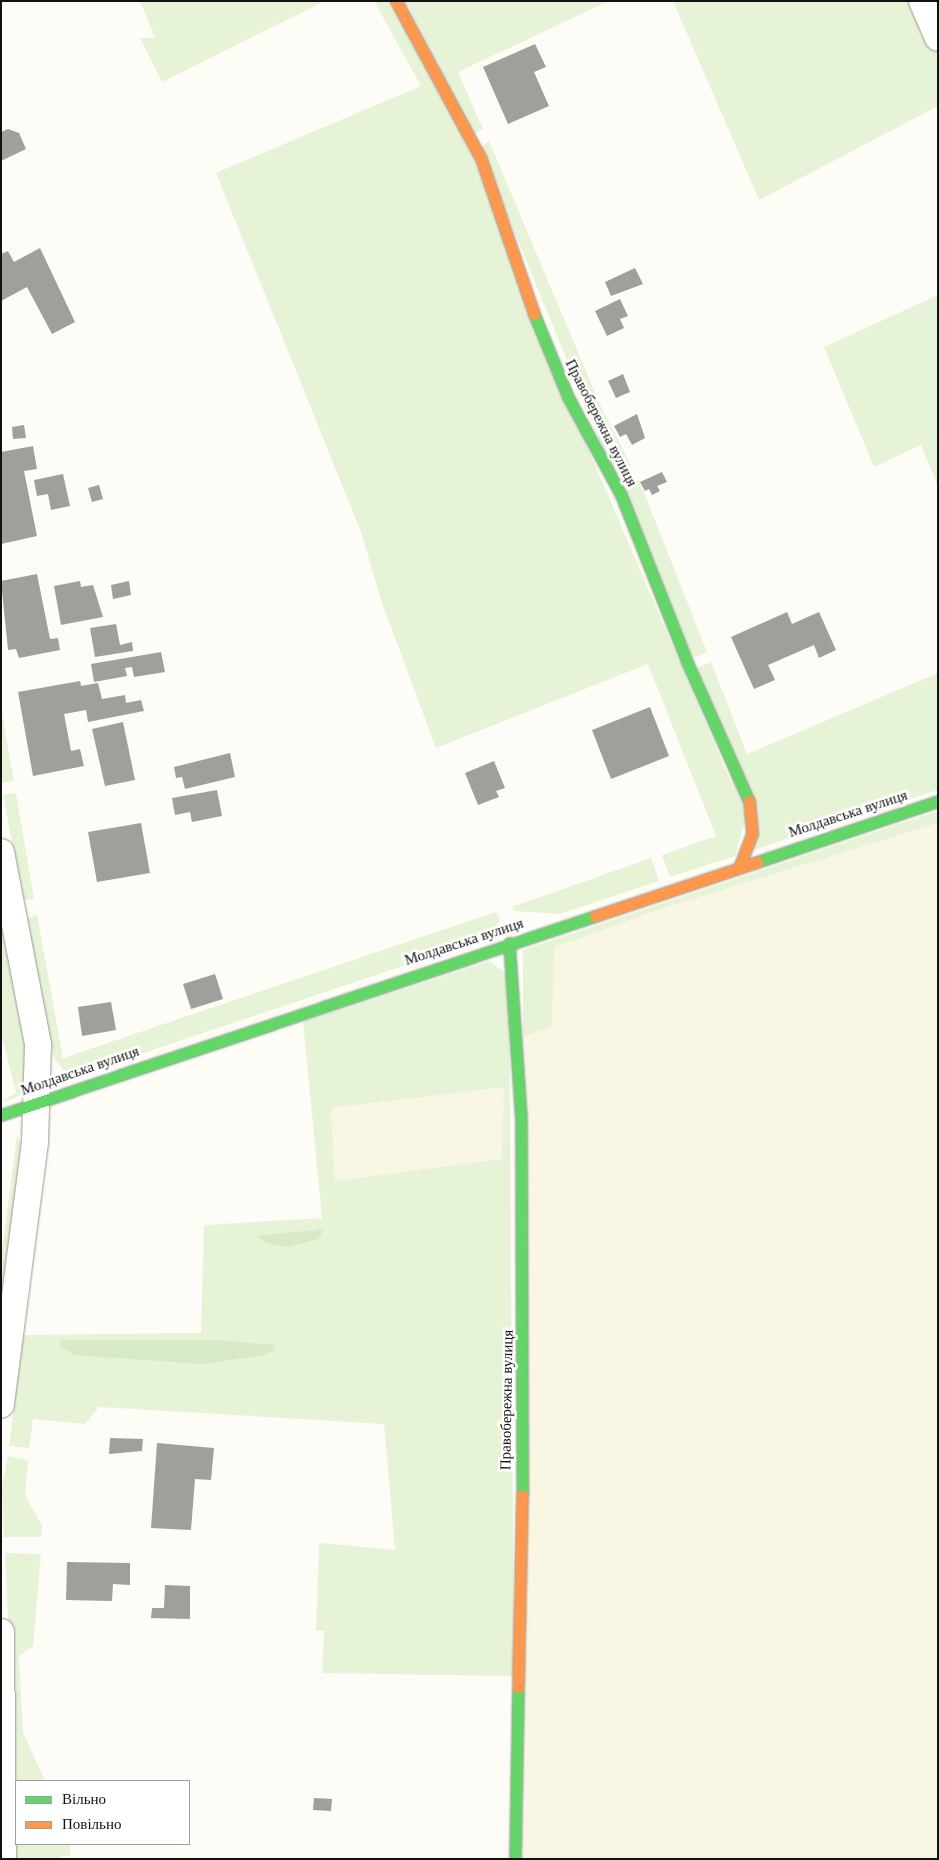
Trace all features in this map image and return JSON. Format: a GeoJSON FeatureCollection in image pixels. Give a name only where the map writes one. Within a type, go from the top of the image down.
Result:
{"type":"FeatureCollection","features":[{"type":"Feature","properties":{"kind":"street","name":"Правобережна вулиця"},"geometry":{"type":"LineString","coordinates":[[396,1],[481,159],[527,298],[568,397],[621,495],[687,662],[749,801],[752,833],[740,865]]}},
{"type":"Feature","properties":{"kind":"street"},"geometry":{"type":"LineString","coordinates":[[922,1],[938,38]]}},
{"type":"Feature","properties":{"kind":"street","name":"Молдавська вулиця"},"geometry":{"type":"LineString","coordinates":[[1,1115],[740,865],[938,801]]}},
{"type":"Feature","properties":{"kind":"street"},"geometry":{"type":"LineString","coordinates":[[1,1405],[38,1101],[38,1045],[2,857]]}},
{"type":"Feature","properties":{"kind":"street","name":"Правобережна вулиця"},"geometry":{"type":"LineString","coordinates":[[509,943],[521,1118],[524,1394],[515,1859]]}},
{"type":"Feature","properties":{"kind":"street"},"geometry":{"type":"LineString","coordinates":[[1,1632],[3,1859]]}},
{"type":"Feature","properties":{"kind":"shaded area"},"geometry":{"type":"Polygon","coordinates":[[[938,823],[938,1859],[520,1859],[523,1036],[552,1027],[554,948],[655,911],[938,823]]]}},
{"type":"Feature","properties":{"kind":"shaded area"},"geometry":{"type":"Polygon","coordinates":[[[504,1086],[503,1159],[335,1182],[331,1108],[504,1086]]]}},
{"type":"Feature","properties":{"kind":"green space"},"geometry":{"type":"Polygon","coordinates":[[[140,1],[325,1],[162,82],[140,38],[155,38],[140,1]]]}},
{"type":"Feature","properties":{"kind":"green space"},"geometry":{"type":"Polygon","coordinates":[[[374,1],[390,1],[467,143],[590,453],[746,817],[735,856],[670,877],[662,855],[716,836],[648,664],[436,748],[382,603],[361,532],[216,173],[421,86],[374,1]]]}},
{"type":"Feature","properties":{"kind":"green space"},"geometry":{"type":"Polygon","coordinates":[[[402,1],[609,1],[458,72],[483,129],[474,134],[402,1]]]}},
{"type":"Feature","properties":{"kind":"green space"},"geometry":{"type":"Polygon","coordinates":[[[673,1],[916,1],[938,50],[938,106],[759,200],[673,1]]]}},
{"type":"Feature","properties":{"kind":"green space"},"geometry":{"type":"Polygon","coordinates":[[[489,141],[602,409],[631,465],[614,475],[480,148],[489,141]]]}},
{"type":"Feature","properties":{"kind":"green space"},"geometry":{"type":"Polygon","coordinates":[[[938,295],[938,486],[921,445],[874,467],[824,347],[938,295]]]}},
{"type":"Feature","properties":{"kind":"green space"},"geometry":{"type":"Polygon","coordinates":[[[639,480],[707,652],[693,658],[621,490],[639,480]]]}},
{"type":"Feature","properties":{"kind":"green space"},"geometry":{"type":"Polygon","coordinates":[[[711,662],[747,754],[938,673],[938,790],[753,850],[697,668],[711,662]]]}},
{"type":"Feature","properties":{"kind":"green space"},"geometry":{"type":"Polygon","coordinates":[[[1,708],[14,781],[1,783],[1,708]]]}},
{"type":"Feature","properties":{"kind":"green space"},"geometry":{"type":"Polygon","coordinates":[[[16,793],[34,899],[23,900],[3,795],[16,793]]]}},
{"type":"Feature","properties":{"kind":"green space"},"geometry":{"type":"Polygon","coordinates":[[[938,811],[938,823],[655,911],[554,948],[552,1027],[523,1036],[523,950],[938,811]]]}},
{"type":"Feature","properties":{"kind":"green space"},"geometry":{"type":"Polygon","coordinates":[[[651,858],[659,881],[560,914],[514,911],[512,907],[651,858]]]}},
{"type":"Feature","properties":{"kind":"green space"},"geometry":{"type":"Polygon","coordinates":[[[496,912],[500,920],[489,937],[78,1075],[63,1070],[53,1056],[26,920],[37,914],[63,1058],[496,912]]]}},
{"type":"Feature","properties":{"kind":"green space"},"geometry":{"type":"Polygon","coordinates":[[[1,916],[29,1054],[24,1094],[1,1103],[16,1092],[1,1034],[1,916]]]}},
{"type":"Feature","properties":{"kind":"green space"},"geometry":{"type":"Polygon","coordinates":[[[490,961],[509,976],[514,1676],[322,1673],[324,1631],[316,1631],[319,1543],[395,1550],[384,1424],[99,1407],[85,1424],[33,1419],[29,1448],[9,1446],[23,1335],[201,1333],[204,1225],[322,1218],[303,1022],[490,961]],[[504,1087],[331,1108],[335,1181],[502,1159],[504,1087]]]}},
{"type":"Feature","properties":{"kind":"green space"},"geometry":{"type":"Polygon","coordinates":[[[17,1135],[23,1149],[1,1323],[1,1257],[17,1135]]]}},
{"type":"Feature","properties":{"kind":"green space"},"geometry":{"type":"Polygon","coordinates":[[[324,1229],[318,1239],[288,1247],[266,1243],[257,1236],[324,1229]]]}},
{"type":"Feature","properties":{"kind":"green space"},"geometry":{"type":"Polygon","coordinates":[[[60,1340],[218,1340],[275,1345],[273,1351],[260,1356],[202,1364],[75,1355],[60,1346],[60,1340]]]}},
{"type":"Feature","properties":{"kind":"green space"},"geometry":{"type":"Polygon","coordinates":[[[8,1456],[28,1460],[25,1495],[42,1526],[41,1537],[4,1537],[2,1487],[8,1456]]]}},
{"type":"Feature","properties":{"kind":"green space"},"geometry":{"type":"Polygon","coordinates":[[[5,1553],[41,1554],[33,1646],[19,1656],[23,1732],[45,1780],[15,1780],[15,1845],[70,1845],[70,1855],[54,1859],[11,1859],[11,1683],[5,1553]]]}},
{"type":"Feature","properties":{"kind":"building"},"geometry":{"type":"Polygon","coordinates":[[[535,44],[546,67],[534,72],[549,106],[508,124],[483,67],[535,44]]]}},
{"type":"Feature","properties":{"kind":"building"},"geometry":{"type":"Polygon","coordinates":[[[8,129],[19,133],[26,149],[1,161],[1,132],[8,129]]]}},
{"type":"Feature","properties":{"kind":"building"},"geometry":{"type":"Polygon","coordinates":[[[40,248],[75,322],[52,334],[27,287],[1,301],[1,254],[8,251],[14,262],[40,248]]]}},
{"type":"Feature","properties":{"kind":"building"},"geometry":{"type":"Polygon","coordinates":[[[635,268],[643,284],[611,296],[605,282],[635,268]]]}},
{"type":"Feature","properties":{"kind":"building"},"geometry":{"type":"Polygon","coordinates":[[[620,299],[628,316],[620,319],[624,328],[607,336],[595,311],[620,299]]]}},
{"type":"Feature","properties":{"kind":"building"},"geometry":{"type":"Polygon","coordinates":[[[623,374],[630,392],[616,398],[608,381],[623,374]]]}},
{"type":"Feature","properties":{"kind":"building"},"geometry":{"type":"Polygon","coordinates":[[[637,414],[645,438],[632,445],[626,434],[620,437],[614,426],[637,414]]]}},
{"type":"Feature","properties":{"kind":"building"},"geometry":{"type":"Polygon","coordinates":[[[24,425],[26,438],[13,439],[12,427],[24,425]]]}},
{"type":"Feature","properties":{"kind":"building"},"geometry":{"type":"Polygon","coordinates":[[[33,446],[37,469],[24,471],[37,536],[1,544],[1,452],[33,446]]]}},
{"type":"Feature","properties":{"kind":"building"},"geometry":{"type":"Polygon","coordinates":[[[662,472],[667,482],[657,486],[660,491],[652,495],[649,489],[645,491],[640,482],[662,472]]]}},
{"type":"Feature","properties":{"kind":"building"},"geometry":{"type":"Polygon","coordinates":[[[63,474],[70,506],[51,510],[48,494],[37,496],[34,480],[63,474]]]}},
{"type":"Feature","properties":{"kind":"building"},"geometry":{"type":"Polygon","coordinates":[[[99,485],[103,499],[92,502],[88,488],[99,485]]]}},
{"type":"Feature","properties":{"kind":"building"},"geometry":{"type":"Polygon","coordinates":[[[37,574],[50,639],[58,638],[60,650],[19,658],[16,649],[8,650],[1,581],[37,574]]]}},
{"type":"Feature","properties":{"kind":"building"},"geometry":{"type":"Polygon","coordinates":[[[80,581],[81,587],[93,585],[103,617],[61,625],[54,586],[80,581]]]}},
{"type":"Feature","properties":{"kind":"building"},"geometry":{"type":"Polygon","coordinates":[[[129,581],[131,595],[113,599],[111,585],[129,581]]]}},
{"type":"Feature","properties":{"kind":"building"},"geometry":{"type":"Polygon","coordinates":[[[787,612],[792,624],[819,612],[836,650],[819,658],[814,645],[768,665],[775,680],[754,689],[731,637],[787,612]]]}},
{"type":"Feature","properties":{"kind":"building"},"geometry":{"type":"Polygon","coordinates":[[[116,624],[120,645],[132,642],[133,651],[95,657],[90,628],[116,624]]]}},
{"type":"Feature","properties":{"kind":"building"},"geometry":{"type":"Polygon","coordinates":[[[161,652],[165,672],[134,677],[132,667],[125,668],[127,676],[94,682],[91,664],[161,652]]]}},
{"type":"Feature","properties":{"kind":"building"},"geometry":{"type":"Polygon","coordinates":[[[80,681],[81,686],[98,683],[102,699],[125,695],[126,703],[141,700],[144,711],[88,722],[86,710],[64,714],[71,751],[80,749],[84,766],[33,776],[18,692],[80,681]]]}},
{"type":"Feature","properties":{"kind":"building"},"geometry":{"type":"Polygon","coordinates":[[[650,707],[669,756],[611,779],[592,730],[650,707]]]}},
{"type":"Feature","properties":{"kind":"building"},"geometry":{"type":"Polygon","coordinates":[[[123,722],[135,780],[105,786],[92,729],[123,722]]]}},
{"type":"Feature","properties":{"kind":"building"},"geometry":{"type":"Polygon","coordinates":[[[230,753],[235,777],[185,789],[182,777],[176,778],[174,767],[230,753]]]}},
{"type":"Feature","properties":{"kind":"building"},"geometry":{"type":"Polygon","coordinates":[[[494,761],[505,788],[496,791],[499,797],[478,805],[465,773],[494,761]]]}},
{"type":"Feature","properties":{"kind":"building"},"geometry":{"type":"Polygon","coordinates":[[[217,790],[222,816],[192,822],[190,812],[175,815],[172,798],[217,790]]]}},
{"type":"Feature","properties":{"kind":"building"},"geometry":{"type":"Polygon","coordinates":[[[141,823],[150,873],[97,882],[88,832],[141,823]]]}},
{"type":"Feature","properties":{"kind":"building"},"geometry":{"type":"Polygon","coordinates":[[[215,974],[223,999],[191,1009],[183,984],[215,974]]]}},
{"type":"Feature","properties":{"kind":"building"},"geometry":{"type":"Polygon","coordinates":[[[111,1002],[116,1030],[82,1036],[78,1007],[111,1002]]]}},
{"type":"Feature","properties":{"kind":"building"},"geometry":{"type":"Polygon","coordinates":[[[110,1438],[143,1439],[142,1451],[109,1454],[110,1438]]]}},
{"type":"Feature","properties":{"kind":"building"},"geometry":{"type":"Polygon","coordinates":[[[157,1443],[214,1448],[211,1480],[195,1479],[191,1530],[151,1528],[157,1443]]]}},
{"type":"Feature","properties":{"kind":"building"},"geometry":{"type":"Polygon","coordinates":[[[67,1562],[130,1563],[130,1585],[113,1584],[112,1601],[66,1600],[67,1562]]]}},
{"type":"Feature","properties":{"kind":"building"},"geometry":{"type":"Polygon","coordinates":[[[165,1585],[190,1586],[190,1619],[151,1618],[152,1608],[164,1608],[165,1585]]]}},
{"type":"Feature","properties":{"kind":"building"},"geometry":{"type":"Polygon","coordinates":[[[314,1798],[332,1799],[331,1811],[313,1810],[314,1798]]]}},
{"type":"Feature","properties":{"kind":"traffic: fast"},"geometry":{"type":"LineString","coordinates":[[534,314],[568,397],[621,495],[687,662],[749,801]]}},
{"type":"Feature","properties":{"kind":"traffic: fast"},"geometry":{"type":"LineString","coordinates":[[757,862],[938,801]]}},
{"type":"Feature","properties":{"kind":"traffic: fast"},"geometry":{"type":"LineString","coordinates":[[1,1115],[595,916]]}},
{"type":"Feature","properties":{"kind":"traffic: fast"},"geometry":{"type":"LineString","coordinates":[[509,943],[521,1118],[522,1495]]}},
{"type":"Feature","properties":{"kind":"traffic: fast"},"geometry":{"type":"LineString","coordinates":[[515,1859],[518,1687]]}},
{"type":"Feature","properties":{"kind":"traffic: slow"},"geometry":{"type":"LineString","coordinates":[[396,1],[481,159],[534,314]]}},
{"type":"Feature","properties":{"kind":"traffic: slow"},"geometry":{"type":"LineString","coordinates":[[740,865],[752,833],[749,801]]}},
{"type":"Feature","properties":{"kind":"traffic: slow"},"geometry":{"type":"LineString","coordinates":[[595,916],[757,862]]}},
{"type":"Feature","properties":{"kind":"traffic: slow"},"geometry":{"type":"LineString","coordinates":[[518,1687],[522,1495]]}}]}
